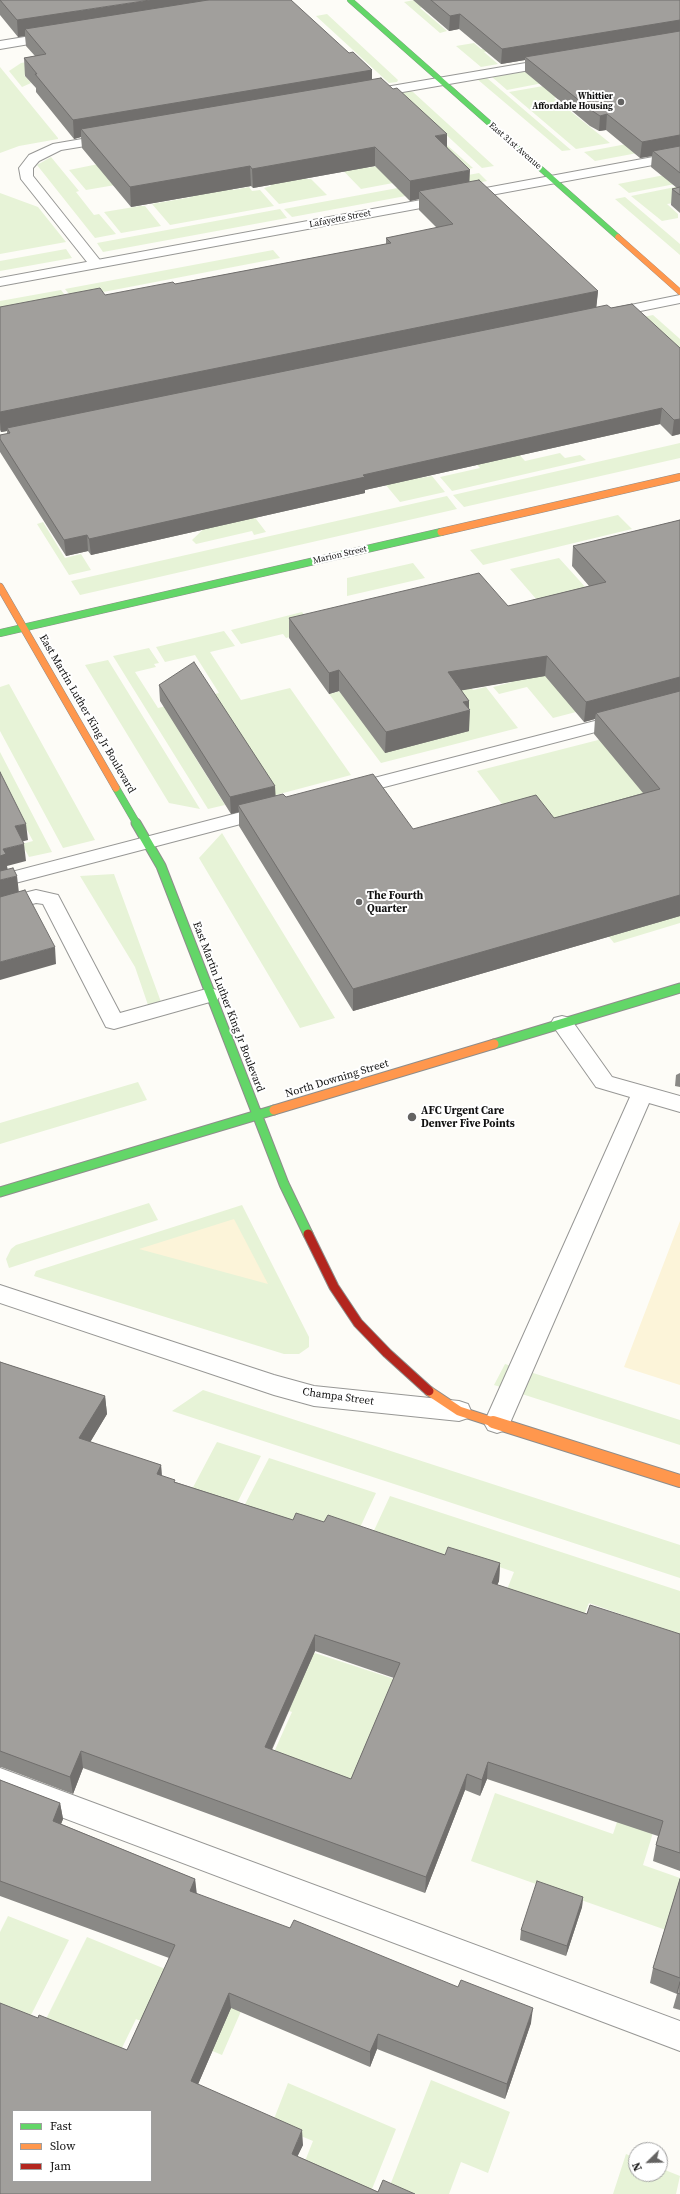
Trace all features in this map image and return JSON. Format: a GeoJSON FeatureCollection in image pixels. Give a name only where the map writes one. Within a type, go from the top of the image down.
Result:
{"type":"FeatureCollection","features":[{"type":"Feature","properties":{"kind":"main road","name":"East 31st Avenue"},"geometry":{"type":"LineString","coordinates":[[350,0],[680,292]]}},
{"type":"Feature","properties":{"kind":"main road","name":"Marion Street"},"geometry":{"type":"LineString","coordinates":[[0,633],[680,477]]}},
{"type":"Feature","properties":{"kind":"main road","name":"East Martin Luther King Jr Boulevard"},"geometry":{"type":"LineString","coordinates":[[0,587],[161,866],[256,1116],[284,1184],[334,1287],[358,1323],[387,1353],[422,1386],[459,1411]]}},
{"type":"Feature","properties":{"kind":"main road","name":"North Downing Street"},"geometry":{"type":"LineString","coordinates":[[0,1192],[680,988]]}},
{"type":"Feature","properties":{"kind":"main road","name":"Champa Street"},"geometry":{"type":"LineString","coordinates":[[459,1411],[680,1481]]}},
{"type":"Feature","properties":{"kind":"street"},"geometry":{"type":"LineString","coordinates":[[0,45],[69,34]]}},
{"type":"Feature","properties":{"kind":"street"},"geometry":{"type":"LineString","coordinates":[[353,96],[571,59]]}},
{"type":"Feature","properties":{"kind":"street"},"geometry":{"type":"LineString","coordinates":[[96,264],[26,176],[26,168],[34,158],[51,149],[120,136]]}},
{"type":"Feature","properties":{"kind":"street","name":"Lafayette Street"},"geometry":{"type":"LineString","coordinates":[[0,282],[680,156]]}},
{"type":"Feature","properties":{"kind":"street"},"geometry":{"type":"LineString","coordinates":[[592,317],[680,299]]}},
{"type":"Feature","properties":{"kind":"street"},"geometry":{"type":"LineString","coordinates":[[335,794],[680,704]]}},
{"type":"Feature","properties":{"kind":"street"},"geometry":{"type":"LineString","coordinates":[[0,881],[281,807]]}},
{"type":"Feature","properties":{"kind":"street"},"geometry":{"type":"LineString","coordinates":[[0,906],[36,896],[51,900],[114,1022],[210,995]]}},
{"type":"Feature","properties":{"kind":"street"},"geometry":{"type":"LineString","coordinates":[[562,1024],[604,1082],[680,1104]]}},
{"type":"Feature","properties":{"kind":"street"},"geometry":{"type":"LineString","coordinates":[[497,1423],[642,1094]]}},
{"type":"Feature","properties":{"kind":"street","name":"Champa Street"},"geometry":{"type":"LineString","coordinates":[[0,1294],[274,1385],[314,1396],[459,1411]]}},
{"type":"Feature","properties":{"kind":"street"},"geometry":{"type":"LineString","coordinates":[[0,1781],[680,2036]]}},
{"type":"Feature","properties":{"kind":"green space"},"geometry":{"type":"Polygon","coordinates":[[[414,0],[427,6],[420,8],[447,31],[440,33],[404,2],[414,0]]]}},
{"type":"Feature","properties":{"kind":"green space"},"geometry":{"type":"Polygon","coordinates":[[[327,14],[398,80],[397,82],[389,83],[316,16],[327,14]]]}},
{"type":"Feature","properties":{"kind":"green space"},"geometry":{"type":"Polygon","coordinates":[[[474,43],[481,49],[517,43],[521,46],[484,52],[498,64],[481,67],[456,46],[474,43]]]}},
{"type":"Feature","properties":{"kind":"green space"},"geometry":{"type":"Polygon","coordinates":[[[70,55],[90,64],[24,75],[31,83],[22,87],[9,71],[21,63],[70,55]]]}},
{"type":"Feature","properties":{"kind":"green space"},"geometry":{"type":"Polygon","coordinates":[[[680,62],[554,98],[610,143],[576,149],[509,92],[680,62]]]}},
{"type":"Feature","properties":{"kind":"green space"},"geometry":{"type":"Polygon","coordinates":[[[0,67],[58,139],[19,146],[0,153],[0,67]]]}},
{"type":"Feature","properties":{"kind":"green space"},"geometry":{"type":"Polygon","coordinates":[[[528,71],[543,83],[507,90],[492,77],[528,71]]]}},
{"type":"Feature","properties":{"kind":"green space"},"geometry":{"type":"Polygon","coordinates":[[[487,78],[571,150],[562,151],[477,79],[487,78]]]}},
{"type":"Feature","properties":{"kind":"green space"},"geometry":{"type":"Polygon","coordinates":[[[408,90],[413,92],[494,166],[482,168],[400,92],[408,90]]]}},
{"type":"Feature","properties":{"kind":"green space"},"geometry":{"type":"Polygon","coordinates":[[[680,134],[680,145],[595,161],[584,152],[680,134]]]}},
{"type":"Feature","properties":{"kind":"green space"},"geometry":{"type":"Polygon","coordinates":[[[447,145],[473,168],[361,189],[328,155],[350,151],[367,168],[387,164],[434,147],[447,145]]]}},
{"type":"Feature","properties":{"kind":"green space"},"geometry":{"type":"Polygon","coordinates":[[[51,157],[79,191],[76,192],[94,215],[99,214],[116,234],[95,238],[37,165],[51,157]]]}},
{"type":"Feature","properties":{"kind":"green space"},"geometry":{"type":"Polygon","coordinates":[[[108,162],[121,184],[86,190],[69,170],[108,162]]]}},
{"type":"Feature","properties":{"kind":"green space"},"geometry":{"type":"Polygon","coordinates":[[[215,169],[233,190],[249,187],[252,191],[260,190],[274,206],[170,225],[152,204],[192,197],[175,176],[215,169]]]}},
{"type":"Feature","properties":{"kind":"green space"},"geometry":{"type":"Polygon","coordinates":[[[680,172],[680,183],[629,193],[618,184],[680,172]]]}},
{"type":"Feature","properties":{"kind":"green space"},"geometry":{"type":"Polygon","coordinates":[[[479,173],[487,181],[292,217],[284,209],[479,173]]]}},
{"type":"Feature","properties":{"kind":"green space"},"geometry":{"type":"Polygon","coordinates":[[[303,176],[306,179],[311,179],[327,195],[279,204],[264,188],[271,186],[268,182],[303,176]]]}},
{"type":"Feature","properties":{"kind":"green space"},"geometry":{"type":"Polygon","coordinates":[[[680,186],[680,202],[667,204],[678,214],[678,218],[662,221],[631,196],[680,186]]]}},
{"type":"Feature","properties":{"kind":"green space"},"geometry":{"type":"Polygon","coordinates":[[[0,193],[38,207],[66,242],[0,254],[0,193]]]}},
{"type":"Feature","properties":{"kind":"green space"},"geometry":{"type":"Polygon","coordinates":[[[625,197],[680,244],[680,255],[615,199],[625,197]]]}},
{"type":"Feature","properties":{"kind":"green space"},"geometry":{"type":"Polygon","coordinates":[[[145,206],[161,226],[121,233],[104,212],[145,206]]]}},
{"type":"Feature","properties":{"kind":"green space"},"geometry":{"type":"Polygon","coordinates":[[[280,209],[287,218],[103,252],[97,243],[280,209]]]}},
{"type":"Feature","properties":{"kind":"green space"},"geometry":{"type":"Polygon","coordinates":[[[66,249],[72,258],[0,271],[0,261],[66,249]]]}},
{"type":"Feature","properties":{"kind":"green space"},"geometry":{"type":"Polygon","coordinates":[[[273,250],[280,258],[72,298],[65,289],[273,250]]]}},
{"type":"Feature","properties":{"kind":"green space"},"geometry":{"type":"Polygon","coordinates":[[[61,290],[68,299],[0,312],[0,301],[61,290]]]}},
{"type":"Feature","properties":{"kind":"green space"},"geometry":{"type":"Polygon","coordinates":[[[653,315],[680,339],[680,351],[643,317],[653,315]]]}},
{"type":"Feature","properties":{"kind":"green space"},"geometry":{"type":"Polygon","coordinates":[[[478,410],[525,461],[560,453],[565,458],[580,455],[586,460],[452,491],[440,477],[480,468],[436,419],[478,410]]]}},
{"type":"Feature","properties":{"kind":"green space"},"geometry":{"type":"Polygon","coordinates":[[[179,418],[266,532],[254,535],[252,531],[196,544],[192,540],[212,521],[179,418]]]}},
{"type":"Feature","properties":{"kind":"green space"},"geometry":{"type":"Polygon","coordinates":[[[680,443],[680,458],[464,507],[453,495],[680,443]]]}},
{"type":"Feature","properties":{"kind":"green space"},"geometry":{"type":"Polygon","coordinates":[[[415,473],[420,478],[432,476],[445,492],[400,502],[385,484],[415,473]]]}},
{"type":"Feature","properties":{"kind":"green space"},"geometry":{"type":"Polygon","coordinates":[[[447,496],[457,509],[80,595],[71,581],[447,496]]]}},
{"type":"Feature","properties":{"kind":"green space"},"geometry":{"type":"Polygon","coordinates":[[[618,515],[632,529],[483,565],[470,550],[618,515]]]}},
{"type":"Feature","properties":{"kind":"green space"},"geometry":{"type":"Polygon","coordinates":[[[43,522],[65,558],[81,554],[91,570],[69,575],[37,524],[43,522]]]}},
{"type":"Feature","properties":{"kind":"green space"},"geometry":{"type":"Polygon","coordinates":[[[559,558],[616,621],[564,631],[510,569],[559,558]]]}},
{"type":"Feature","properties":{"kind":"green space"},"geometry":{"type":"Polygon","coordinates":[[[413,563],[425,578],[347,596],[347,578],[413,563]]]}},
{"type":"Feature","properties":{"kind":"green space"},"geometry":{"type":"Polygon","coordinates":[[[302,612],[311,624],[293,636],[286,638],[283,634],[241,644],[231,630],[302,612]]]}},
{"type":"Feature","properties":{"kind":"green space"},"geometry":{"type":"Polygon","coordinates":[[[224,631],[235,646],[210,652],[241,700],[290,688],[351,775],[272,796],[237,742],[193,754],[225,805],[208,809],[113,656],[149,648],[159,663],[154,664],[156,667],[135,672],[158,708],[219,693],[195,655],[165,662],[156,647],[224,631]]]}},
{"type":"Feature","properties":{"kind":"green space"},"geometry":{"type":"Polygon","coordinates":[[[511,633],[618,701],[553,718],[527,687],[499,694],[493,687],[512,682],[501,669],[511,633]]]}},
{"type":"Feature","properties":{"kind":"green space"},"geometry":{"type":"Polygon","coordinates":[[[108,660],[200,809],[169,803],[85,665],[108,660]]]}},
{"type":"Feature","properties":{"kind":"green space"},"geometry":{"type":"Polygon","coordinates":[[[461,674],[473,690],[486,687],[518,728],[381,763],[329,694],[340,691],[346,700],[461,674]]]}},
{"type":"Feature","properties":{"kind":"green space"},"geometry":{"type":"Polygon","coordinates":[[[9,684],[95,840],[63,848],[0,731],[0,687],[9,684]]]}},
{"type":"Feature","properties":{"kind":"green space"},"geometry":{"type":"Polygon","coordinates":[[[602,739],[680,832],[511,816],[477,771],[602,739]]]}},
{"type":"Feature","properties":{"kind":"green space"},"geometry":{"type":"Polygon","coordinates":[[[0,752],[52,852],[29,857],[22,844],[33,841],[0,779],[0,752]]]}},
{"type":"Feature","properties":{"kind":"green space"},"geometry":{"type":"Polygon","coordinates":[[[222,833],[335,1018],[300,1028],[199,858],[222,833]]]}},
{"type":"Feature","properties":{"kind":"green space"},"geometry":{"type":"Polygon","coordinates":[[[114,874],[161,1002],[148,1005],[135,967],[80,876],[114,874]]]}},
{"type":"Feature","properties":{"kind":"green space"},"geometry":{"type":"Polygon","coordinates":[[[560,874],[680,910],[680,923],[614,943],[560,874]]]}},
{"type":"Feature","properties":{"kind":"green space"},"geometry":{"type":"Polygon","coordinates":[[[138,1082],[147,1100],[0,1144],[0,1123],[138,1082]]]}},
{"type":"Feature","properties":{"kind":"green space"},"geometry":{"type":"Polygon","coordinates":[[[149,1203],[158,1220],[9,1268],[6,1259],[11,1249],[16,1245],[149,1203]]]}},
{"type":"Feature","properties":{"kind":"green space"},"geometry":{"type":"Polygon","coordinates":[[[242,1205],[309,1337],[309,1347],[299,1354],[284,1354],[34,1276],[36,1271],[242,1205]]]}},
{"type":"Feature","properties":{"kind":"green space"},"geometry":{"type":"Polygon","coordinates":[[[505,1364],[680,1420],[680,1445],[494,1385],[505,1364]]]}},
{"type":"Feature","properties":{"kind":"green space"},"geometry":{"type":"Polygon","coordinates":[[[203,1390],[680,1545],[680,1578],[172,1411],[203,1390]]]}},
{"type":"Feature","properties":{"kind":"green space"},"geometry":{"type":"Polygon","coordinates":[[[217,1442],[261,1456],[232,1513],[115,1635],[217,1442]]]}},
{"type":"Feature","properties":{"kind":"green space"},"geometry":{"type":"Polygon","coordinates":[[[269,1458],[376,1493],[357,1534],[319,1532],[240,1514],[269,1458]]]}},
{"type":"Feature","properties":{"kind":"green space"},"geometry":{"type":"Polygon","coordinates":[[[390,1496],[680,1591],[680,1655],[677,1634],[589,1603],[582,1620],[502,1602],[514,1572],[447,1549],[442,1561],[371,1537],[390,1496]]]}},
{"type":"Feature","properties":{"kind":"green space"},"geometry":{"type":"Polygon","coordinates":[[[251,1632],[394,1679],[347,1791],[269,1763],[292,1712],[209,1683],[251,1632]]]}},
{"type":"Feature","properties":{"kind":"green space"},"geometry":{"type":"Polygon","coordinates":[[[639,1756],[673,1768],[643,1865],[680,1878],[680,1935],[471,1861],[495,1793],[613,1834],[639,1756]]]}},
{"type":"Feature","properties":{"kind":"green space"},"geometry":{"type":"Polygon","coordinates":[[[8,1916],[69,1940],[29,2019],[0,2007],[0,1932],[8,1916]]]}},
{"type":"Feature","properties":{"kind":"green space"},"geometry":{"type":"Polygon","coordinates":[[[87,1937],[175,1973],[242,2009],[222,2055],[136,2019],[121,2050],[46,2019],[87,1937]]]}},
{"type":"Feature","properties":{"kind":"green space"},"geometry":{"type":"Polygon","coordinates":[[[431,2080],[510,2112],[488,2173],[461,2162],[449,2194],[403,2194],[389,2188],[431,2080]]]}},
{"type":"Feature","properties":{"kind":"green space"},"geometry":{"type":"Polygon","coordinates":[[[288,2083],[396,2129],[370,2194],[303,2166],[313,2141],[272,2124],[288,2083]]]}},
{"type":"Feature","properties":{"kind":"green space"},"geometry":{"type":"Polygon","coordinates":[[[626,2154],[628,2155],[628,2182],[668,2182],[668,2171],[680,2176],[676,2194],[613,2194],[626,2154]]]}},
{"type":"Feature","properties":{"kind":"sand"},"geometry":{"type":"Polygon","coordinates":[[[234,1219],[268,1284],[139,1249],[234,1219]]]}},
{"type":"Feature","properties":{"kind":"sand"},"geometry":{"type":"Polygon","coordinates":[[[680,1221],[680,1385],[624,1367],[680,1221]]]}},
{"type":"Feature","properties":{"kind":"building"},"geometry":{"type":"Polygon","coordinates":[[[0,0],[150,0],[17,20],[0,0]]]}},
{"type":"Feature","properties":{"kind":"building"},"geometry":{"type":"Polygon","coordinates":[[[208,0],[291,0],[349,53],[353,52],[372,70],[73,120],[35,74],[37,74],[24,58],[46,54],[25,29],[208,0]]]}},
{"type":"Feature","properties":{"kind":"building"},"geometry":{"type":"Polygon","coordinates":[[[431,0],[680,0],[680,20],[502,49],[460,14],[450,16],[431,0]]]}},
{"type":"Feature","properties":{"kind":"building"},"geometry":{"type":"Polygon","coordinates":[[[680,31],[680,135],[642,142],[607,114],[600,116],[591,110],[525,57],[680,31]]]}},
{"type":"Feature","properties":{"kind":"building"},"geometry":{"type":"Polygon","coordinates":[[[381,78],[393,89],[397,88],[447,134],[435,136],[470,170],[410,181],[375,147],[252,169],[250,166],[130,187],[81,129],[381,78]]]}},
{"type":"Feature","properties":{"kind":"building"},"geometry":{"type":"Polygon","coordinates":[[[680,146],[680,173],[653,151],[680,146]]]}},
{"type":"Feature","properties":{"kind":"building"},"geometry":{"type":"Polygon","coordinates":[[[479,180],[598,291],[0,412],[0,307],[100,288],[105,295],[173,282],[175,284],[391,243],[386,238],[453,224],[419,191],[479,180]]]}},
{"type":"Feature","properties":{"kind":"building"},"geometry":{"type":"Polygon","coordinates":[[[680,187],[680,195],[672,189],[680,187]]]}},
{"type":"Feature","properties":{"kind":"building"},"geometry":{"type":"Polygon","coordinates":[[[632,304],[680,348],[680,419],[674,420],[662,408],[363,475],[365,477],[89,539],[87,535],[64,540],[0,439],[0,435],[10,433],[7,428],[607,305],[611,308],[632,304]]]}},
{"type":"Feature","properties":{"kind":"building"},"geometry":{"type":"Polygon","coordinates":[[[680,520],[680,677],[586,702],[547,656],[448,672],[469,701],[463,702],[470,710],[386,732],[339,670],[329,673],[289,618],[479,573],[508,606],[606,582],[573,546],[680,520]]]}},
{"type":"Feature","properties":{"kind":"building"},"geometry":{"type":"Polygon","coordinates":[[[194,662],[275,786],[230,797],[159,685],[194,662]]]}},
{"type":"Feature","properties":{"kind":"building"},"geometry":{"type":"Polygon","coordinates":[[[680,691],[680,895],[353,989],[238,805],[283,794],[286,797],[373,774],[413,829],[536,795],[554,818],[660,789],[596,713],[680,691]]]}},
{"type":"Feature","properties":{"kind":"building"},"geometry":{"type":"Polygon","coordinates":[[[0,772],[26,824],[15,826],[24,844],[3,849],[6,854],[0,856],[0,772]]]}},
{"type":"Feature","properties":{"kind":"building"},"geometry":{"type":"Polygon","coordinates":[[[13,868],[17,876],[0,880],[0,871],[13,868]]]}},
{"type":"Feature","properties":{"kind":"building"},"geometry":{"type":"Polygon","coordinates":[[[25,890],[55,947],[0,962],[0,897],[25,890]]]}},
{"type":"Feature","properties":{"kind":"building"},"geometry":{"type":"Polygon","coordinates":[[[0,1362],[105,1396],[79,1438],[161,1465],[157,1474],[175,1480],[174,1482],[293,1520],[296,1513],[324,1522],[328,1515],[445,1555],[448,1547],[500,1563],[492,1583],[587,1614],[590,1605],[680,1634],[680,1853],[656,1845],[663,1821],[488,1762],[482,1780],[467,1774],[426,1877],[81,1751],[70,1777],[0,1751],[0,1362]],[[315,1635],[265,1747],[351,1779],[400,1663],[315,1635]]]}},
{"type":"Feature","properties":{"kind":"building"},"geometry":{"type":"Polygon","coordinates":[[[0,1780],[60,1803],[53,1821],[195,1879],[190,1891],[290,1928],[294,1920],[458,1987],[461,1980],[533,2008],[507,2084],[378,2034],[370,2052],[229,1993],[191,2081],[302,2130],[292,2154],[378,2192],[383,2180],[415,2194],[0,2194],[0,2003],[38,2018],[39,2015],[127,2050],[175,1945],[0,1881],[0,1780]]]}},
{"type":"Feature","properties":{"kind":"building"},"geometry":{"type":"Polygon","coordinates":[[[680,1879],[680,1978],[653,1968],[680,1879]]]}},
{"type":"Feature","properties":{"kind":"building"},"geometry":{"type":"Polygon","coordinates":[[[537,1881],[583,1897],[567,1946],[521,1930],[537,1881]]]}},
{"type":"Feature","properties":{"kind":"building"},"geometry":{"type":"Polygon","coordinates":[[[680,1982],[680,1994],[677,1993],[680,1982]]]}},
{"type":"Feature","properties":{"kind":"traffic: fast"},"geometry":{"type":"LineString","coordinates":[[350,0],[618,237]]}},
{"type":"Feature","properties":{"kind":"traffic: fast"},"geometry":{"type":"LineString","coordinates":[[0,633],[441,532]]}},
{"type":"Feature","properties":{"kind":"traffic: fast"},"geometry":{"type":"LineString","coordinates":[[116,788],[161,866],[284,1184],[308,1234]]}},
{"type":"Feature","properties":{"kind":"traffic: fast"},"geometry":{"type":"LineString","coordinates":[[494,1044],[680,988]]}},
{"type":"Feature","properties":{"kind":"traffic: fast"},"geometry":{"type":"LineString","coordinates":[[0,1192],[274,1110]]}},
{"type":"Feature","properties":{"kind":"traffic: slow"},"geometry":{"type":"LineString","coordinates":[[618,237],[680,292]]}},
{"type":"Feature","properties":{"kind":"traffic: slow"},"geometry":{"type":"LineString","coordinates":[[441,532],[680,477]]}},
{"type":"Feature","properties":{"kind":"traffic: slow"},"geometry":{"type":"LineString","coordinates":[[0,587],[116,788]]}},
{"type":"Feature","properties":{"kind":"traffic: slow"},"geometry":{"type":"LineString","coordinates":[[274,1110],[494,1044]]}},
{"type":"Feature","properties":{"kind":"traffic: slow"},"geometry":{"type":"LineString","coordinates":[[429,1391],[459,1411],[680,1481]]}},
{"type":"Feature","properties":{"kind":"traffic: jam"},"geometry":{"type":"LineString","coordinates":[[308,1234],[334,1287],[358,1323],[387,1353],[429,1391]]}},
{"type":"Feature","properties":{"kind":"place","name":"Whittier Affordable Housing"},"geometry":{"type":"Point","coordinates":[621,102]}},
{"type":"Feature","properties":{"kind":"place","name":"The Fourth Quarter"},"geometry":{"type":"Point","coordinates":[359,902]}},
{"type":"Feature","properties":{"kind":"place","name":"AFC Urgent Care Denver Five Points"},"geometry":{"type":"Point","coordinates":[412,1117]}}]}
